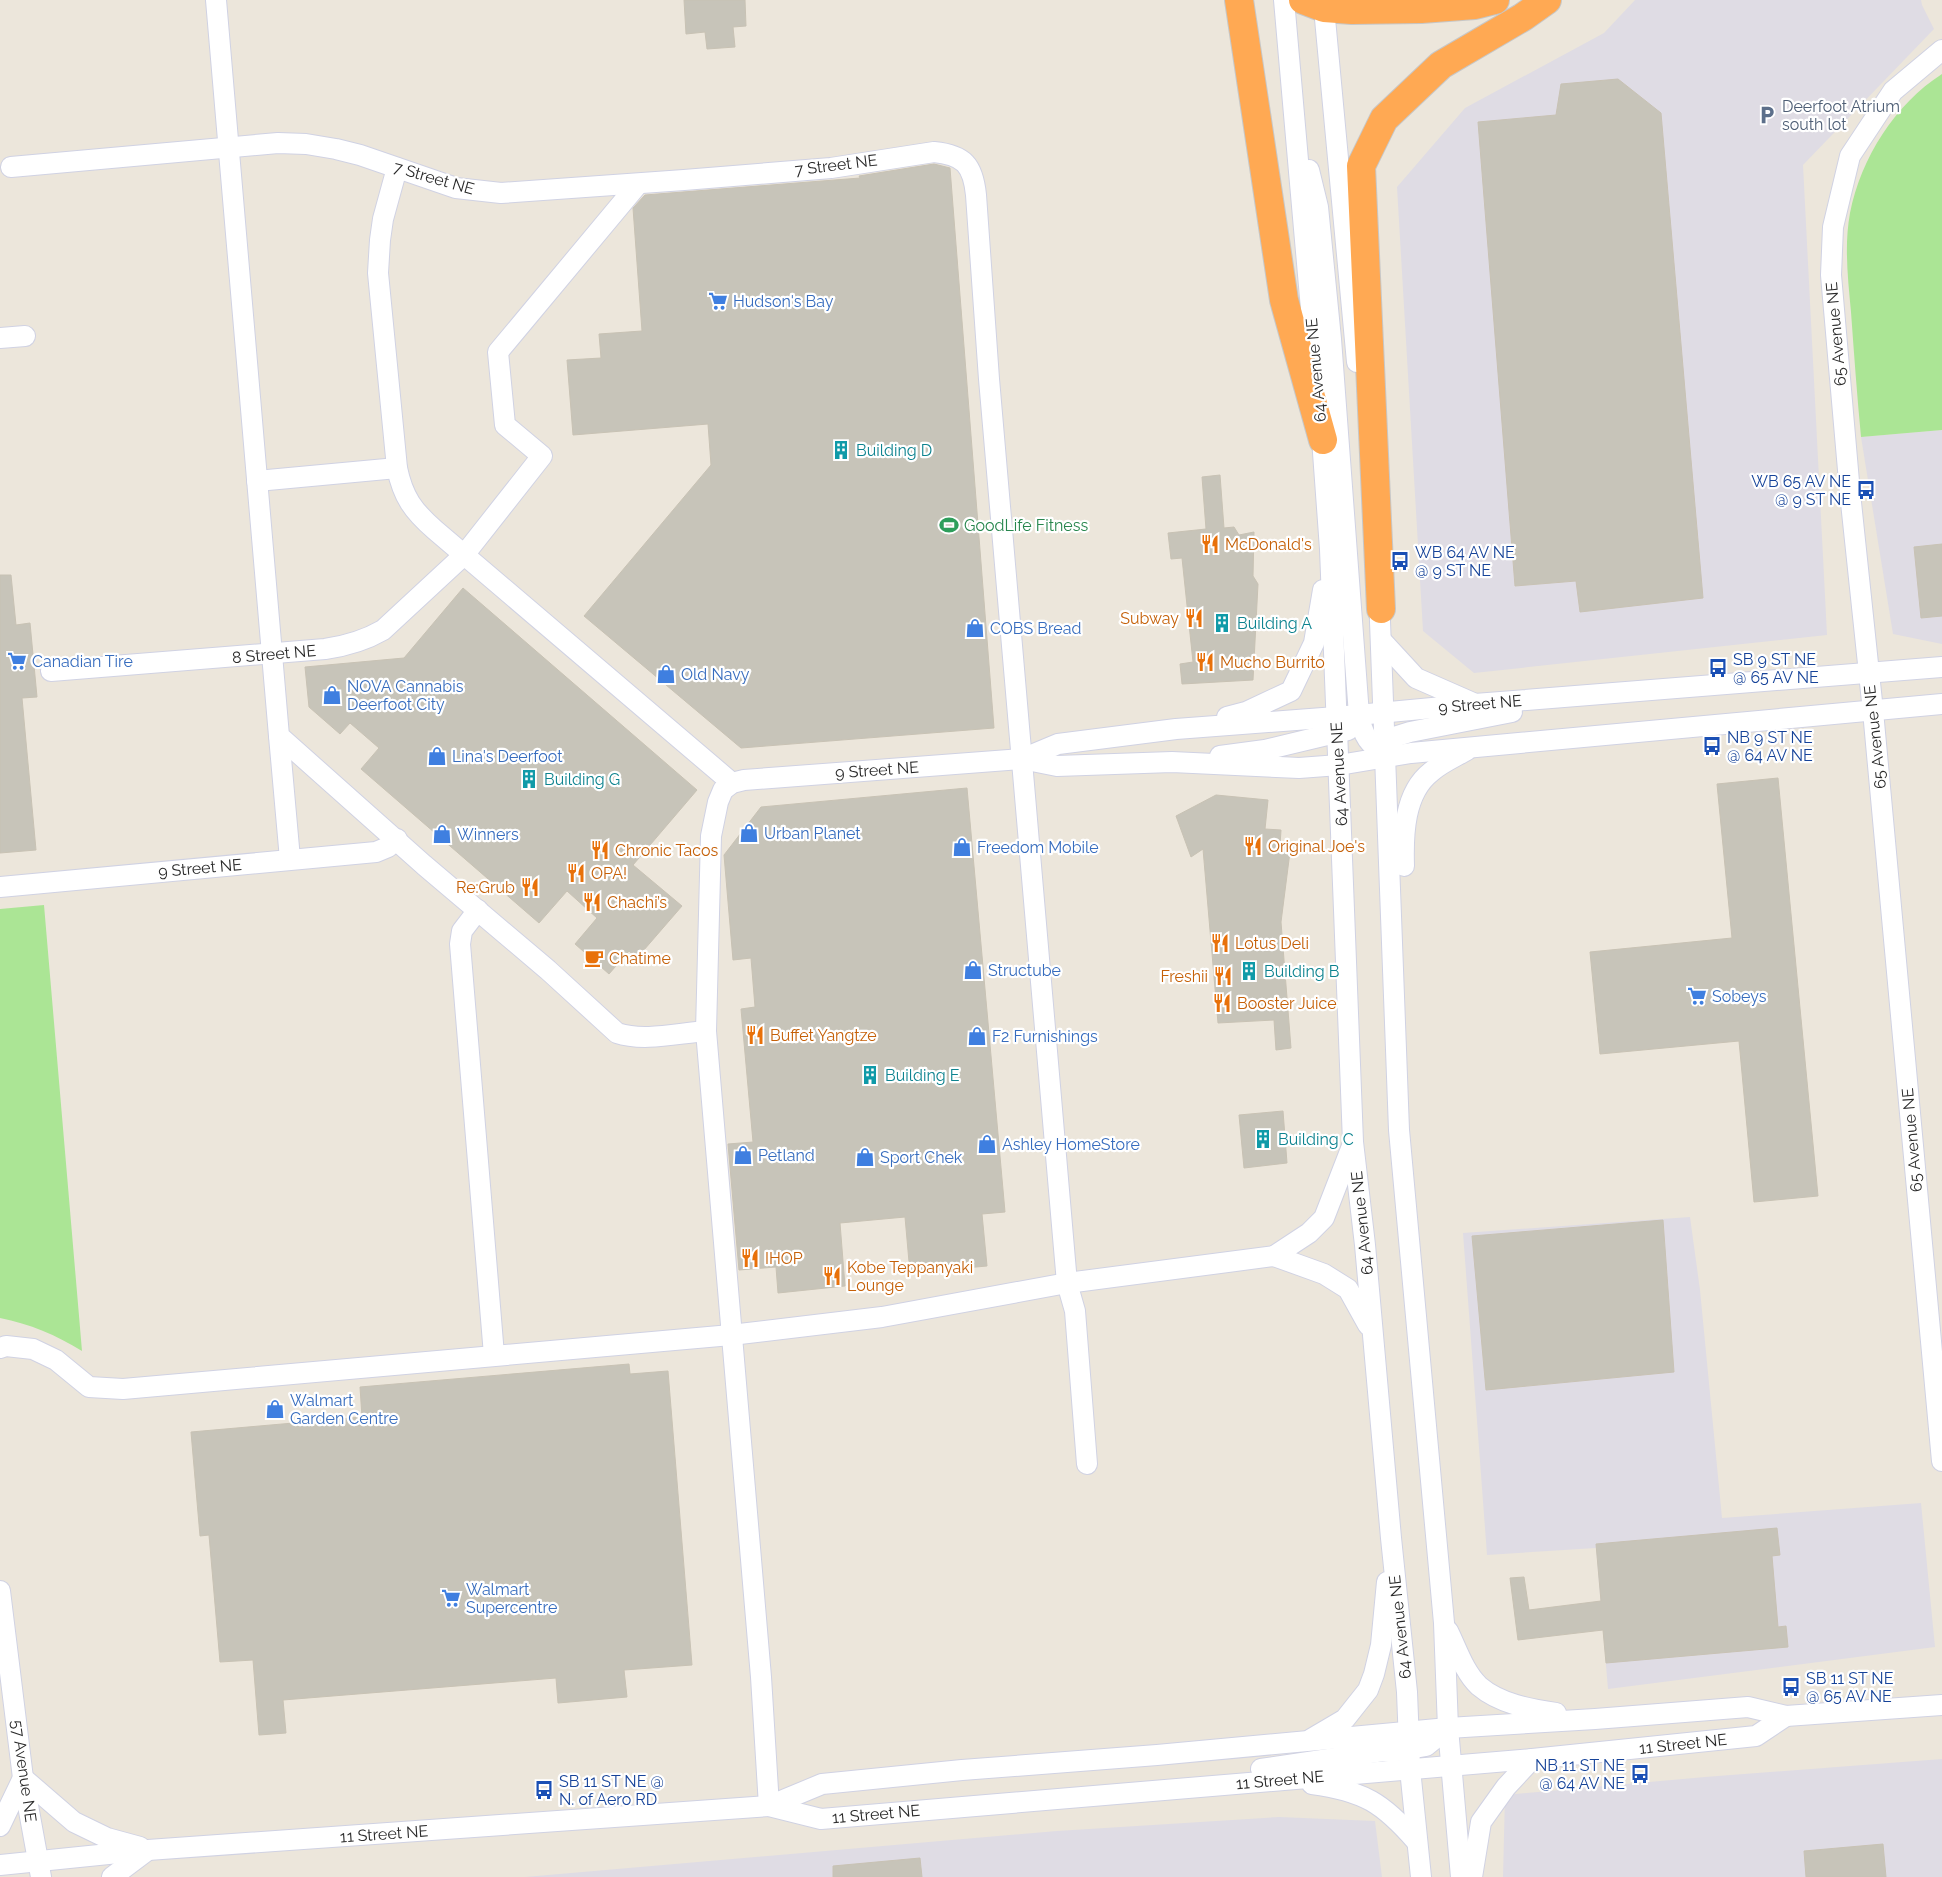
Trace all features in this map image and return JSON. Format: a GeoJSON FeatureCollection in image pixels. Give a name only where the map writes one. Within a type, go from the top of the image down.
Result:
{"type":"FeatureCollection","features":[{"type":"Feature","properties":{"kind":"highway"},"geometry":{"type":"LineString","coordinates":[[1239,0],[1284,300],[1323,440]]}},
{"type":"Feature","properties":{"kind":"highway"},"geometry":{"type":"LineString","coordinates":[[1313,4],[1352,10],[1421,9],[1474,5],[1495,0]]}},
{"type":"Feature","properties":{"kind":"highway"},"geometry":{"type":"LineString","coordinates":[[1381,609],[1361,166],[1384,119],[1441,65],[1523,17],[1547,0]]}},
{"type":"Feature","properties":{"kind":"street"},"geometry":{"type":"LineString","coordinates":[[216,0],[227,148],[290,859]]}},
{"type":"Feature","properties":{"kind":"street","name":"64 Avenue NE"},"geometry":{"type":"LineString","coordinates":[[1284,0],[1323,440],[1330,549],[1353,1142],[1365,1245],[1391,1538],[1407,1692],[1409,1750],[1416,1841],[1421,1877]]}},
{"type":"Feature","properties":{"kind":"street"},"geometry":{"type":"LineString","coordinates":[[1313,4],[1381,609],[1385,713],[1372,736]]}},
{"type":"Feature","properties":{"kind":"street","name":"65 Avenue NE"},"geometry":{"type":"LineString","coordinates":[[1942,50],[1893,91],[1850,156],[1833,227],[1830,275],[1873,711],[1942,1461]]}},
{"type":"Feature","properties":{"kind":"street"},"geometry":{"type":"LineString","coordinates":[[1294,108],[1318,207],[1372,736],[1398,1058],[1399,1130],[1444,1623],[1448,1728],[1461,1877]]}},
{"type":"Feature","properties":{"kind":"street","name":"7 Street NE"},"geometry":{"type":"LineString","coordinates":[[11,167],[278,143],[306,144],[336,149],[450,186],[476,191],[535,192],[831,168],[919,153],[934,152],[948,154],[961,159],[969,166],[975,181],[1022,759]]}},
{"type":"Feature","properties":{"kind":"street"},"geometry":{"type":"LineString","coordinates":[[397,168],[383,219],[378,274],[397,468],[407,500],[419,516],[732,783],[723,790],[718,802],[711,836],[706,1031],[761,1677],[769,1806]]}},
{"type":"Feature","properties":{"kind":"street","name":"8 Street NE"},"geometry":{"type":"LineString","coordinates":[[51,671],[338,648],[369,638],[383,630],[464,555],[542,456],[505,425],[498,352],[638,184]]}},
{"type":"Feature","properties":{"kind":"street"},"geometry":{"type":"LineString","coordinates":[[0,338],[24,336]]}},
{"type":"Feature","properties":{"kind":"street"},"geometry":{"type":"LineString","coordinates":[[257,481],[397,468]]}},
{"type":"Feature","properties":{"kind":"street"},"geometry":{"type":"LineString","coordinates":[[1176,729],[1246,712],[1291,691],[1314,643],[1330,549]]}},
{"type":"Feature","properties":{"kind":"street"},"geometry":{"type":"LineString","coordinates":[[1381,640],[1416,678],[1475,704]]}},
{"type":"Feature","properties":{"kind":"street","name":"9 Street NE"},"geometry":{"type":"LineString","coordinates":[[732,783],[744,780],[1022,759],[1057,766],[1172,762],[1299,768],[1339,765],[1372,736],[1385,713],[1475,704],[1942,667]]}},
{"type":"Feature","properties":{"kind":"street"},"geometry":{"type":"LineString","coordinates":[[1372,736],[1410,732],[1603,694]]}},
{"type":"Feature","properties":{"kind":"street","name":"9 Street NE"},"geometry":{"type":"LineString","coordinates":[[1022,759],[1058,744],[1176,729],[1336,725],[1372,736],[1471,747],[1942,704]]}},
{"type":"Feature","properties":{"kind":"street"},"geometry":{"type":"LineString","coordinates":[[1172,762],[1264,750],[1336,725]]}},
{"type":"Feature","properties":{"kind":"street"},"geometry":{"type":"LineString","coordinates":[[279,736],[617,1032],[628,1036],[642,1036],[706,1031]]}},
{"type":"Feature","properties":{"kind":"street"},"geometry":{"type":"LineString","coordinates":[[1398,1058],[1410,1014],[1403,842],[1406,818],[1414,794],[1430,772],[1471,747]]}},
{"type":"Feature","properties":{"kind":"street"},"geometry":{"type":"LineString","coordinates":[[1022,759],[1067,1283],[1075,1311],[1087,1464]]}},
{"type":"Feature","properties":{"kind":"street","name":"9 Street NE"},"geometry":{"type":"LineString","coordinates":[[0,887],[376,852],[388,847],[397,839]]}},
{"type":"Feature","properties":{"kind":"street"},"geometry":{"type":"LineString","coordinates":[[478,910],[462,931],[460,944],[494,1356]]}},
{"type":"Feature","properties":{"kind":"street"},"geometry":{"type":"LineString","coordinates":[[0,1348],[6,1346],[33,1349],[56,1360],[89,1386],[124,1389],[731,1334],[882,1317],[1067,1283],[1274,1256],[1309,1233],[1324,1218],[1353,1142]]}},
{"type":"Feature","properties":{"kind":"street"},"geometry":{"type":"LineString","coordinates":[[1274,1256],[1324,1274],[1348,1288],[1372,1332]]}},
{"type":"Feature","properties":{"kind":"street"},"geometry":{"type":"LineString","coordinates":[[1307,1741],[1345,1719],[1368,1690],[1381,1645],[1391,1538]]}},
{"type":"Feature","properties":{"kind":"street","name":"57 Avenue NE"},"geometry":{"type":"LineString","coordinates":[[0,1591],[23,1778],[40,1869]]}},
{"type":"Feature","properties":{"kind":"street"},"geometry":{"type":"LineString","coordinates":[[1444,1623],[1467,1669],[1478,1685],[1489,1693],[1524,1708],[1595,1720]]}},
{"type":"Feature","properties":{"kind":"street","name":"11 Street NE"},"geometry":{"type":"LineString","coordinates":[[1448,1728],[1595,1720],[1748,1707],[1786,1716],[1942,1705]]}},
{"type":"Feature","properties":{"kind":"street","name":"11 Street NE"},"geometry":{"type":"LineString","coordinates":[[769,1806],[822,1784],[962,1770],[1307,1741],[1409,1750],[1452,1765],[1532,1759],[1756,1736],[1786,1716]]}},
{"type":"Feature","properties":{"kind":"street"},"geometry":{"type":"LineString","coordinates":[[1080,1797],[1383,1751],[1409,1750],[1426,1746],[1448,1728]]}},
{"type":"Feature","properties":{"kind":"street","name":"11 Street NE"},"geometry":{"type":"LineString","coordinates":[[0,1865],[40,1869],[148,1850],[769,1806],[821,1819],[1278,1780],[1409,1750]]}},
{"type":"Feature","properties":{"kind":"street"},"geometry":{"type":"LineString","coordinates":[[1472,1877],[1481,1822],[1506,1786],[1532,1759]]}},
{"type":"Feature","properties":{"kind":"street"},"geometry":{"type":"LineString","coordinates":[[0,1826],[23,1778],[74,1822],[107,1838],[148,1850]]}},
{"type":"Feature","properties":{"kind":"street"},"geometry":{"type":"LineString","coordinates":[[1278,1780],[1330,1787],[1364,1796],[1394,1816],[1416,1841]]}},
{"type":"Feature","properties":{"kind":"street"},"geometry":{"type":"LineString","coordinates":[[112,1877],[148,1850]]}},
{"type":"Feature","properties":{"kind":"shaded area"},"geometry":{"type":"Polygon","coordinates":[[[1635,0],[1921,0],[1934,29],[1803,165],[1827,635],[1474,673],[1423,631],[1397,187],[1465,108],[1604,33],[1635,0]]]}},
{"type":"Feature","properties":{"kind":"shaded area"},"geometry":{"type":"Polygon","coordinates":[[[1942,430],[1942,644],[1893,634],[1861,437],[1942,430]]]}},
{"type":"Feature","properties":{"kind":"shaded area"},"geometry":{"type":"Polygon","coordinates":[[[1690,1217],[1700,1290],[1722,1518],[1921,1503],[1935,1647],[1608,1689],[1596,1548],[1487,1555],[1463,1233],[1690,1217]]]}},
{"type":"Feature","properties":{"kind":"shaded area"},"geometry":{"type":"Polygon","coordinates":[[[1942,1759],[1942,1877],[1503,1877],[1505,1795],[1705,1777],[1942,1759]]]}},
{"type":"Feature","properties":{"kind":"shaded area"},"geometry":{"type":"Polygon","coordinates":[[[1279,1817],[1375,1821],[1382,1877],[525,1877],[1057,1831],[1279,1817]]]}},
{"type":"Feature","properties":{"kind":"green space"},"geometry":{"type":"Polygon","coordinates":[[[1942,74],[1942,430],[1861,437],[1847,262],[1850,213],[1862,172],[1882,134],[1909,101],[1942,74]]]}},
{"type":"Feature","properties":{"kind":"green space"},"geometry":{"type":"Polygon","coordinates":[[[44,905],[82,1351],[42,1331],[22,1323],[0,1318],[0,909],[44,905]]]}},
{"type":"Feature","properties":{"kind":"building"},"geometry":{"type":"Polygon","coordinates":[[[684,0],[745,0],[746,26],[733,27],[735,47],[707,49],[705,32],[686,34],[684,0]]]}},
{"type":"Feature","properties":{"kind":"building"},"geometry":{"type":"Polygon","coordinates":[[[1618,79],[1661,113],[1703,598],[1580,612],[1576,581],[1515,586],[1478,122],[1556,115],[1561,84],[1618,79]]]}},
{"type":"Feature","properties":{"kind":"building","name":"Building D"},"geometry":{"type":"Polygon","coordinates":[[[934,164],[950,168],[994,728],[741,748],[584,616],[711,465],[708,424],[573,435],[567,360],[601,358],[599,334],[642,331],[633,208],[645,195],[860,178],[859,176],[934,164]]]}},
{"type":"Feature","properties":{"kind":"building","name":"Building A"},"geometry":{"type":"Polygon","coordinates":[[[1220,475],[1224,528],[1234,527],[1239,535],[1254,532],[1253,576],[1258,584],[1253,680],[1182,684],[1180,664],[1193,662],[1182,558],[1171,559],[1168,533],[1206,529],[1202,477],[1220,475]]]}},
{"type":"Feature","properties":{"kind":"building"},"geometry":{"type":"Polygon","coordinates":[[[1942,544],[1942,616],[1921,618],[1914,547],[1942,544]]]}},
{"type":"Feature","properties":{"kind":"building","name":"Canadian Tire"},"geometry":{"type":"Polygon","coordinates":[[[0,575],[11,575],[16,625],[30,623],[37,697],[22,698],[36,850],[0,853],[0,575]]]}},
{"type":"Feature","properties":{"kind":"building","name":"Building G"},"geometry":{"type":"Polygon","coordinates":[[[463,588],[697,790],[633,865],[682,906],[637,958],[629,951],[609,974],[575,944],[597,918],[567,891],[539,923],[361,769],[379,748],[350,723],[340,734],[309,707],[305,667],[404,658],[463,588]]]}},
{"type":"Feature","properties":{"kind":"building","name":"Sobeys"},"geometry":{"type":"Polygon","coordinates":[[[1778,778],[1818,1196],[1754,1202],[1739,1041],[1600,1054],[1590,952],[1732,938],[1717,784],[1778,778]]]}},
{"type":"Feature","properties":{"kind":"building","name":"Building E"},"geometry":{"type":"Polygon","coordinates":[[[967,788],[1005,1212],[982,1214],[987,1266],[910,1273],[905,1217],[840,1223],[845,1286],[778,1293],[776,1267],[739,1270],[728,1144],[753,1142],[741,1009],[755,1007],[751,958],[733,960],[724,855],[761,807],[967,788]]]}},
{"type":"Feature","properties":{"kind":"building","name":"Building B"},"geometry":{"type":"Polygon","coordinates":[[[1216,795],[1268,800],[1265,829],[1281,830],[1280,845],[1291,844],[1281,922],[1291,1048],[1276,1050],[1274,1020],[1218,1023],[1203,849],[1191,857],[1176,816],[1216,795]]]}},
{"type":"Feature","properties":{"kind":"building","name":"Building C"},"geometry":{"type":"Polygon","coordinates":[[[1283,1111],[1287,1163],[1244,1168],[1239,1115],[1283,1111]]]}},
{"type":"Feature","properties":{"kind":"building"},"geometry":{"type":"Polygon","coordinates":[[[1663,1220],[1674,1372],[1486,1390],[1472,1236],[1663,1220]]]}},
{"type":"Feature","properties":{"kind":"building","name":"Walmart Supercentre"},"geometry":{"type":"Polygon","coordinates":[[[629,1364],[630,1374],[668,1371],[692,1665],[624,1670],[627,1697],[558,1703],[556,1678],[283,1700],[286,1733],[259,1735],[253,1660],[220,1662],[209,1535],[200,1536],[191,1432],[362,1417],[360,1387],[629,1364]]]}},
{"type":"Feature","properties":{"kind":"building"},"geometry":{"type":"Polygon","coordinates":[[[1777,1528],[1780,1555],[1772,1556],[1778,1627],[1786,1626],[1788,1647],[1606,1663],[1603,1630],[1518,1640],[1510,1578],[1524,1577],[1529,1610],[1601,1601],[1596,1544],[1777,1528]]]}},
{"type":"Feature","properties":{"kind":"building"},"geometry":{"type":"Polygon","coordinates":[[[1883,1844],[1886,1877],[1806,1877],[1804,1851],[1883,1844]]]}},
{"type":"Feature","properties":{"kind":"building"},"geometry":{"type":"Polygon","coordinates":[[[920,1858],[922,1877],[833,1877],[833,1866],[920,1858]]]}},
{"type":"Feature","properties":{"kind":"place","name":"Deerfoot Atrium south lot"},"geometry":{"type":"Point","coordinates":[1767,115]}},
{"type":"Feature","properties":{"kind":"place","name":"Hudson's Bay"},"geometry":{"type":"Point","coordinates":[718,301]}},
{"type":"Feature","properties":{"kind":"place","name":"Building D"},"geometry":{"type":"Point","coordinates":[841,450]}},
{"type":"Feature","properties":{"kind":"place","name":"WB 65 AV NE @ 9 ST NE"},"geometry":{"type":"Point","coordinates":[1866,490]}},
{"type":"Feature","properties":{"kind":"place","name":"GoodLife Fitness"},"geometry":{"type":"Point","coordinates":[949,525]}},
{"type":"Feature","properties":{"kind":"place","name":"McDonald's"},"geometry":{"type":"Point","coordinates":[1210,544]}},
{"type":"Feature","properties":{"kind":"place","name":"WB 64 AV NE @ 9 ST NE"},"geometry":{"type":"Point","coordinates":[1400,561]}},
{"type":"Feature","properties":{"kind":"place","name":"Subway"},"geometry":{"type":"Point","coordinates":[1194,618]}},
{"type":"Feature","properties":{"kind":"place","name":"Building A"},"geometry":{"type":"Point","coordinates":[1222,623]}},
{"type":"Feature","properties":{"kind":"place","name":"COBS Bread"},"geometry":{"type":"Point","coordinates":[975,628]}},
{"type":"Feature","properties":{"kind":"place","name":"Canadian Tire"},"geometry":{"type":"Point","coordinates":[17,661]}},
{"type":"Feature","properties":{"kind":"place","name":"Mucho Burrito"},"geometry":{"type":"Point","coordinates":[1205,662]}},
{"type":"Feature","properties":{"kind":"place","name":"SB 9 ST NE @ 65 AV NE"},"geometry":{"type":"Point","coordinates":[1718,668]}},
{"type":"Feature","properties":{"kind":"place","name":"Old Navy"},"geometry":{"type":"Point","coordinates":[666,674]}},
{"type":"Feature","properties":{"kind":"place","name":"NOVA Cannabis Deerfoot City"},"geometry":{"type":"Point","coordinates":[332,695]}},
{"type":"Feature","properties":{"kind":"place","name":"NB 9 ST NE @ 64 AV NE"},"geometry":{"type":"Point","coordinates":[1712,746]}},
{"type":"Feature","properties":{"kind":"place","name":"Lina's Deerfoot"},"geometry":{"type":"Point","coordinates":[437,756]}},
{"type":"Feature","properties":{"kind":"place","name":"Building G"},"geometry":{"type":"Point","coordinates":[529,779]}},
{"type":"Feature","properties":{"kind":"place","name":"Urban Planet"},"geometry":{"type":"Point","coordinates":[749,833]}},
{"type":"Feature","properties":{"kind":"place","name":"Winners"},"geometry":{"type":"Point","coordinates":[442,834]}},
{"type":"Feature","properties":{"kind":"place","name":"Original Joe's"},"geometry":{"type":"Point","coordinates":[1253,846]}},
{"type":"Feature","properties":{"kind":"place","name":"Freedom Mobile"},"geometry":{"type":"Point","coordinates":[962,847]}},
{"type":"Feature","properties":{"kind":"place","name":"Chronic Tacos"},"geometry":{"type":"Point","coordinates":[600,850]}},
{"type":"Feature","properties":{"kind":"place","name":"OPA!"},"geometry":{"type":"Point","coordinates":[576,873]}},
{"type":"Feature","properties":{"kind":"place","name":"Re:Grub"},"geometry":{"type":"Point","coordinates":[530,887]}},
{"type":"Feature","properties":{"kind":"place","name":"Chachi’s"},"geometry":{"type":"Point","coordinates":[592,902]}},
{"type":"Feature","properties":{"kind":"place","name":"Lotus Deli"},"geometry":{"type":"Point","coordinates":[1220,943]}},
{"type":"Feature","properties":{"kind":"place","name":"Chatime"},"geometry":{"type":"Point","coordinates":[594,958]}},
{"type":"Feature","properties":{"kind":"place","name":"Structube"},"geometry":{"type":"Point","coordinates":[973,970]}},
{"type":"Feature","properties":{"kind":"place","name":"Building B"},"geometry":{"type":"Point","coordinates":[1249,971]}},
{"type":"Feature","properties":{"kind":"place","name":"Freshii"},"geometry":{"type":"Point","coordinates":[1223,976]}},
{"type":"Feature","properties":{"kind":"place","name":"Sobeys"},"geometry":{"type":"Point","coordinates":[1697,996]}},
{"type":"Feature","properties":{"kind":"place","name":"Booster Juice"},"geometry":{"type":"Point","coordinates":[1222,1003]}},
{"type":"Feature","properties":{"kind":"place","name":"Buffet Yangtze"},"geometry":{"type":"Point","coordinates":[755,1035]}},
{"type":"Feature","properties":{"kind":"place","name":"F2 Furnishings"},"geometry":{"type":"Point","coordinates":[977,1036]}},
{"type":"Feature","properties":{"kind":"place","name":"Building E"},"geometry":{"type":"Point","coordinates":[870,1075]}},
{"type":"Feature","properties":{"kind":"place","name":"Building C"},"geometry":{"type":"Point","coordinates":[1263,1139]}},
{"type":"Feature","properties":{"kind":"place","name":"Ashley HomeStore"},"geometry":{"type":"Point","coordinates":[987,1144]}},
{"type":"Feature","properties":{"kind":"place","name":"Petland"},"geometry":{"type":"Point","coordinates":[743,1155]}},
{"type":"Feature","properties":{"kind":"place","name":"Sport Chek"},"geometry":{"type":"Point","coordinates":[865,1157]}},
{"type":"Feature","properties":{"kind":"place","name":"IHOP"},"geometry":{"type":"Point","coordinates":[750,1258]}},
{"type":"Feature","properties":{"kind":"place","name":"Kobe Teppanyaki Lounge"},"geometry":{"type":"Point","coordinates":[832,1276]}},
{"type":"Feature","properties":{"kind":"place","name":"Walmart Garden Centre"},"geometry":{"type":"Point","coordinates":[275,1409]}},
{"type":"Feature","properties":{"kind":"place","name":"Walmart Supercentre"},"geometry":{"type":"Point","coordinates":[451,1598]}},
{"type":"Feature","properties":{"kind":"place","name":"SB 11 ST NE @ 65 AV NE"},"geometry":{"type":"Point","coordinates":[1791,1687]}},
{"type":"Feature","properties":{"kind":"place","name":"NB 11 ST NE @ 64 AV NE"},"geometry":{"type":"Point","coordinates":[1640,1774]}},
{"type":"Feature","properties":{"kind":"place","name":"SB 11 ST NE @ N. of Aero RD"},"geometry":{"type":"Point","coordinates":[544,1790]}}]}
